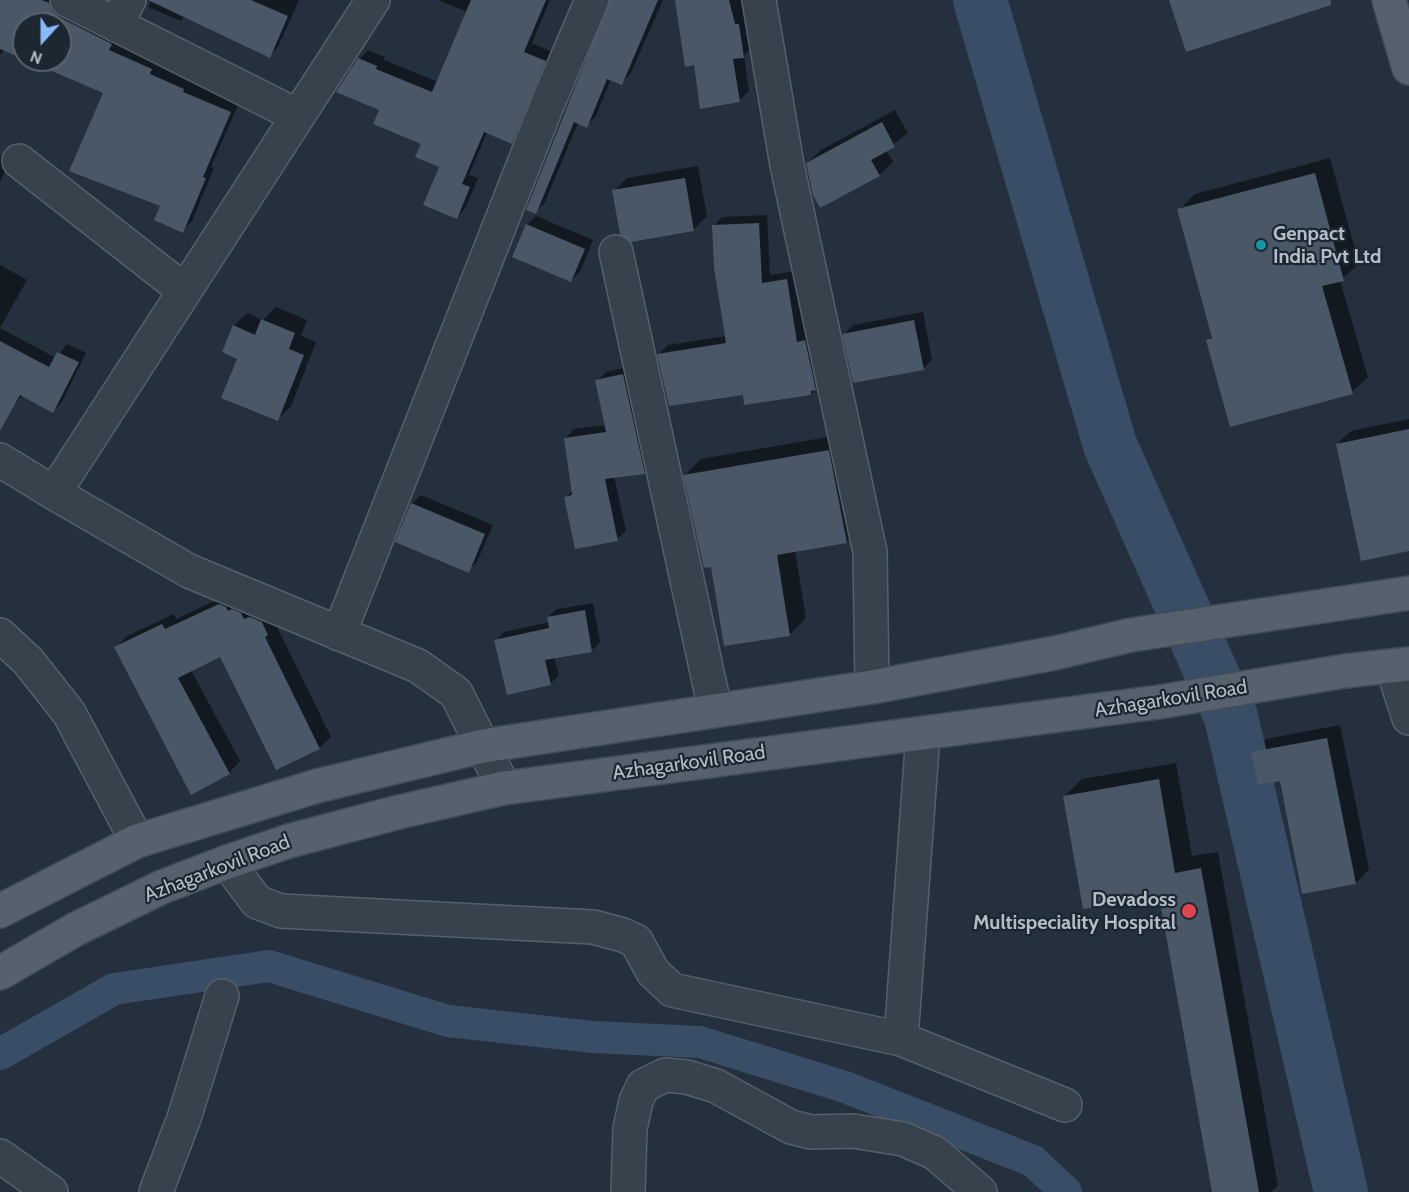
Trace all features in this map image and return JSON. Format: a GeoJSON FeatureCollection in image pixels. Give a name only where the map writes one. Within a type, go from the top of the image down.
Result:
{"type":"FeatureCollection","features":[{"type":"Feature","properties":{"kind":"main road"},"geometry":{"type":"LineString","coordinates":[[1389,0],[1408,57]]}},
{"type":"Feature","properties":{"kind":"main road"},"geometry":{"type":"LineString","coordinates":[[0,910],[137,841],[317,786],[483,746],[872,687],[1055,654],[1131,635],[1409,593]]}},
{"type":"Feature","properties":{"kind":"main road","name":"Azhagarkovil Road"},"geometry":{"type":"LineString","coordinates":[[0,973],[76,929],[162,887],[227,862],[289,841],[399,812],[504,788],[1159,702],[1345,671],[1400,665]]}},
{"type":"Feature","properties":{"kind":"street"},"geometry":{"type":"LineString","coordinates":[[67,0],[122,12],[298,116]]}},
{"type":"Feature","properties":{"kind":"street"},"geometry":{"type":"LineString","coordinates":[[54,493],[373,0]]}},
{"type":"Feature","properties":{"kind":"street"},"geometry":{"type":"LineString","coordinates":[[339,634],[547,105],[592,0]]}},
{"type":"Feature","properties":{"kind":"street"},"geometry":{"type":"LineString","coordinates":[[759,0],[788,165],[870,552],[872,687]]}},
{"type":"Feature","properties":{"kind":"street"},"geometry":{"type":"LineString","coordinates":[[19,161],[185,291]]}},
{"type":"Feature","properties":{"kind":"street"},"geometry":{"type":"LineString","coordinates":[[616,252],[715,709]]}},
{"type":"Feature","properties":{"kind":"street"},"geometry":{"type":"LineString","coordinates":[[0,460],[189,571],[418,666],[456,693],[504,788]]}},
{"type":"Feature","properties":{"kind":"street"},"geometry":{"type":"LineString","coordinates":[[0,635],[28,661],[69,713],[137,841]]}},
{"type":"Feature","properties":{"kind":"street"},"geometry":{"type":"LineString","coordinates":[[1400,665],[1409,718]]}},
{"type":"Feature","properties":{"kind":"street"},"geometry":{"type":"LineString","coordinates":[[901,1039],[923,734]]}},
{"type":"Feature","properties":{"kind":"street"},"geometry":{"type":"LineString","coordinates":[[227,862],[257,902],[269,908],[311,913],[593,927],[636,941],[653,972],[672,990],[901,1039],[1065,1105]]}},
{"type":"Feature","properties":{"kind":"street"},"geometry":{"type":"LineString","coordinates":[[156,1192],[184,1118],[222,996]]}},
{"type":"Feature","properties":{"kind":"street"},"geometry":{"type":"LineString","coordinates":[[628,1192],[630,1129],[636,1101],[643,1086],[664,1075],[687,1077],[716,1086],[791,1127],[812,1132],[853,1131],[903,1139],[935,1153],[980,1192]]}},
{"type":"Feature","properties":{"kind":"street"},"geometry":{"type":"LineString","coordinates":[[0,1156],[51,1192]]}},
{"type":"Feature","properties":{"kind":"building"},"geometry":{"type":"Polygon","coordinates":[[[0,0],[42,0],[49,3],[53,12],[12,12],[12,54],[0,49],[0,0]]]}},
{"type":"Feature","properties":{"kind":"building"},"geometry":{"type":"Polygon","coordinates":[[[148,0],[251,0],[288,16],[270,58],[148,0]]]}},
{"type":"Feature","properties":{"kind":"building"},"geometry":{"type":"Polygon","coordinates":[[[471,0],[546,0],[524,52],[546,61],[512,144],[484,132],[462,184],[470,187],[457,219],[423,205],[439,167],[415,157],[421,144],[373,124],[379,110],[336,92],[358,58],[377,66],[376,69],[432,92],[471,0]]]}},
{"type":"Feature","properties":{"kind":"building"},"geometry":{"type":"Polygon","coordinates":[[[610,0],[658,0],[622,85],[607,79],[587,128],[574,122],[536,214],[526,210],[610,0]]]}},
{"type":"Feature","properties":{"kind":"building"},"geometry":{"type":"Polygon","coordinates":[[[675,0],[729,0],[735,24],[739,24],[744,58],[733,59],[740,102],[700,109],[694,65],[685,67],[675,0]]]}},
{"type":"Feature","properties":{"kind":"building"},"geometry":{"type":"Polygon","coordinates":[[[1169,0],[1331,0],[1331,5],[1186,52],[1169,0]]]}},
{"type":"Feature","properties":{"kind":"building"},"geometry":{"type":"Polygon","coordinates":[[[72,24],[112,44],[109,50],[152,69],[150,74],[184,89],[183,92],[231,112],[203,177],[206,178],[183,233],[154,220],[160,206],[69,171],[103,93],[54,72],[72,72],[72,24]]]}},
{"type":"Feature","properties":{"kind":"building"},"geometry":{"type":"Polygon","coordinates":[[[882,122],[895,147],[871,160],[880,176],[820,208],[813,195],[806,163],[882,122]]]}},
{"type":"Feature","properties":{"kind":"building"},"geometry":{"type":"Polygon","coordinates":[[[1315,173],[1344,281],[1322,286],[1353,394],[1230,427],[1206,340],[1212,338],[1177,209],[1315,173]]]}},
{"type":"Feature","properties":{"kind":"building"},"geometry":{"type":"Polygon","coordinates":[[[685,178],[694,231],[631,242],[620,234],[612,190],[685,178]]]}},
{"type":"Feature","properties":{"kind":"building"},"geometry":{"type":"Polygon","coordinates":[[[759,223],[762,283],[787,279],[797,342],[805,340],[816,390],[811,391],[811,395],[744,405],[743,395],[669,406],[657,354],[726,343],[714,268],[712,225],[759,223]]]}},
{"type":"Feature","properties":{"kind":"building"},"geometry":{"type":"Polygon","coordinates":[[[526,224],[585,249],[571,282],[512,257],[526,224]]]}},
{"type":"Feature","properties":{"kind":"building"},"geometry":{"type":"Polygon","coordinates":[[[261,319],[295,333],[289,349],[304,355],[278,421],[221,398],[237,359],[222,352],[233,325],[255,335],[261,319]]]}},
{"type":"Feature","properties":{"kind":"building"},"geometry":{"type":"Polygon","coordinates":[[[914,320],[924,370],[853,383],[842,334],[914,320]]]}},
{"type":"Feature","properties":{"kind":"building"},"geometry":{"type":"Polygon","coordinates":[[[0,341],[49,367],[57,352],[79,362],[53,413],[20,395],[0,431],[0,341]]]}},
{"type":"Feature","properties":{"kind":"building"},"geometry":{"type":"Polygon","coordinates":[[[623,374],[645,474],[605,479],[618,541],[575,549],[564,497],[572,495],[564,438],[606,432],[595,380],[623,374]]]}},
{"type":"Feature","properties":{"kind":"building"},"geometry":{"type":"Polygon","coordinates":[[[1409,429],[1409,551],[1361,561],[1336,444],[1409,429]]]}},
{"type":"Feature","properties":{"kind":"building"},"geometry":{"type":"Polygon","coordinates":[[[829,450],[847,543],[777,555],[790,636],[724,646],[711,567],[704,568],[683,475],[829,450]]]}},
{"type":"Feature","properties":{"kind":"building"},"geometry":{"type":"Polygon","coordinates":[[[411,503],[485,534],[469,573],[395,542],[411,503]]]}},
{"type":"Feature","properties":{"kind":"building"},"geometry":{"type":"Polygon","coordinates":[[[219,604],[226,607],[228,611],[232,609],[241,613],[244,619],[250,617],[262,622],[268,635],[265,637],[320,749],[276,770],[220,657],[178,678],[230,774],[191,795],[114,647],[162,624],[165,629],[219,604]]]}},
{"type":"Feature","properties":{"kind":"building"},"geometry":{"type":"Polygon","coordinates":[[[585,610],[592,652],[545,660],[551,685],[507,695],[494,640],[549,628],[547,617],[585,610]]]}},
{"type":"Feature","properties":{"kind":"building"},"geometry":{"type":"Polygon","coordinates":[[[1327,738],[1356,884],[1302,894],[1280,781],[1258,785],[1251,752],[1327,738]]]}},
{"type":"Feature","properties":{"kind":"building"},"geometry":{"type":"Polygon","coordinates":[[[1159,779],[1175,873],[1201,868],[1259,1192],[1212,1192],[1159,896],[1083,909],[1063,796],[1159,779]]]}},
{"type":"Feature","properties":{"kind":"waterway"},"geometry":{"type":"LineString","coordinates":[[980,0],[1110,445],[1231,717],[1341,1192]]}},
{"type":"Feature","properties":{"kind":"waterway"},"geometry":{"type":"LineString","coordinates":[[0,1054],[114,989],[269,966],[448,1021],[593,1037],[700,1042],[845,1087],[1033,1161],[1066,1192]]}},
{"type":"Feature","properties":{"kind":"place","name":"Genpact India Pvt Ltd"},"geometry":{"type":"Point","coordinates":[1261,245]}},
{"type":"Feature","properties":{"kind":"place","name":"Devadoss Multispeciality Hospital"},"geometry":{"type":"Point","coordinates":[1189,911]}}]}
